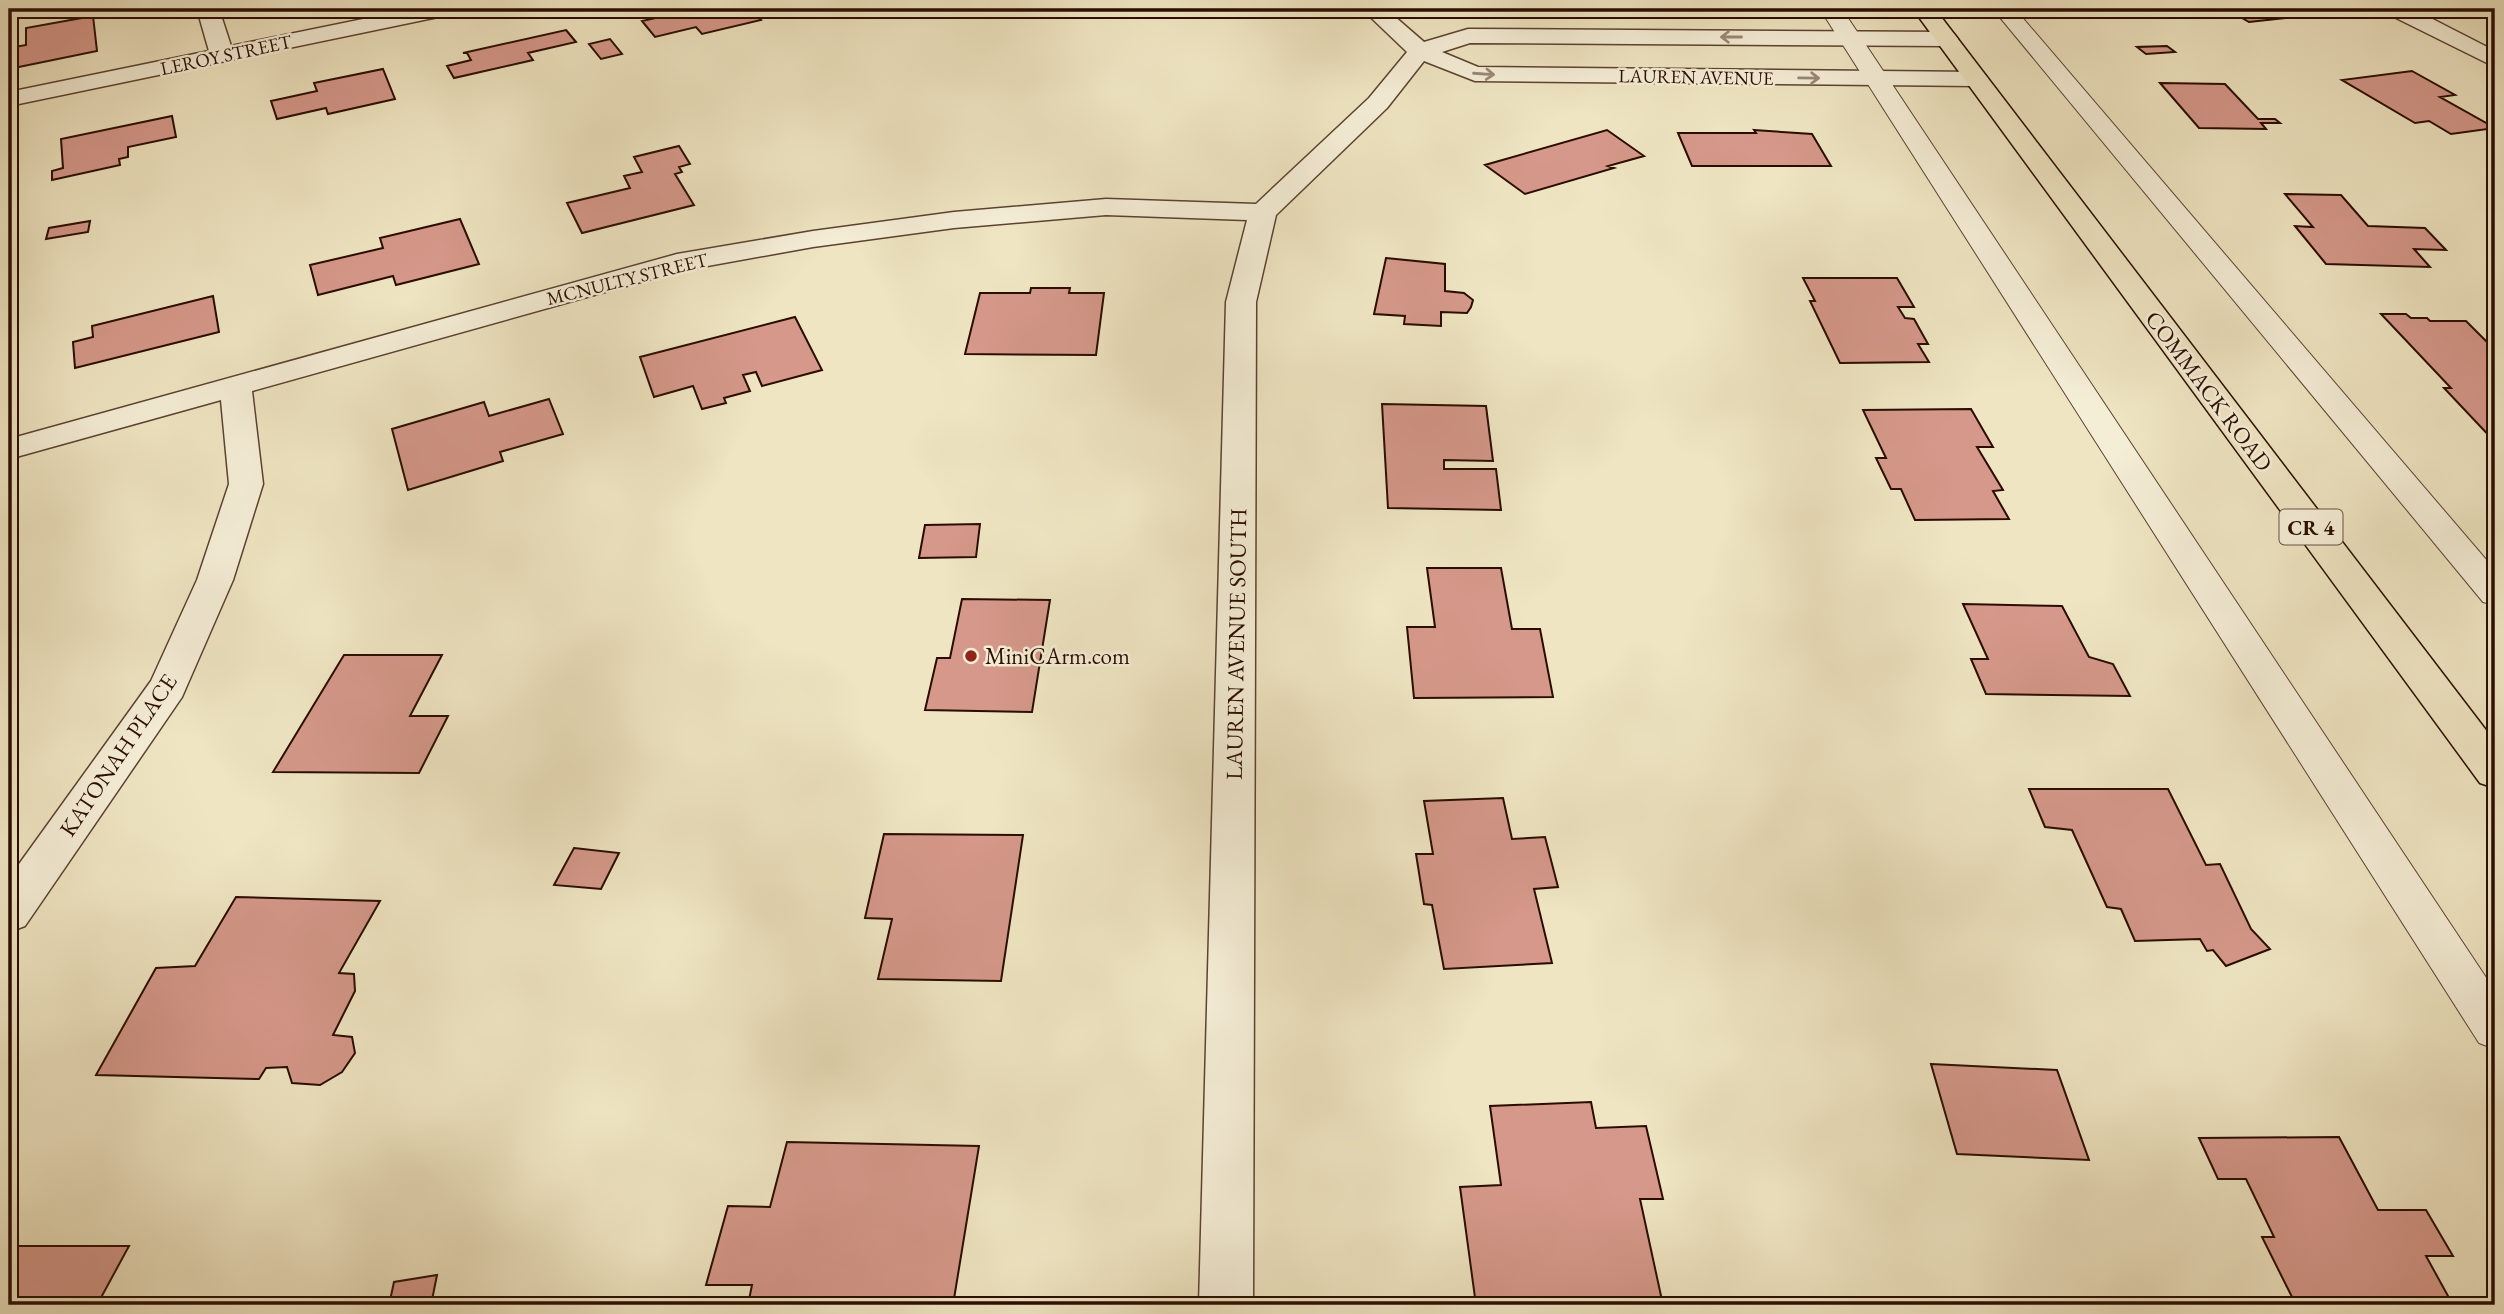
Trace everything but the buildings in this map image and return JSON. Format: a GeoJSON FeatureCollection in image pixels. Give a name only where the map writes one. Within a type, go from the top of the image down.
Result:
{"type":"FeatureCollection","features":[{"type":"Feature","properties":{"kind":"main road","name":"COMMACK ROAD"},"geometry":{"type":"LineString","coordinates":[[1924,9],[2495,772]]}},
{"type":"Feature","properties":{"kind":"street"},"geometry":{"type":"LineString","coordinates":[[208,9],[222,56]]}},
{"type":"Feature","properties":{"kind":"street","name":"LEROY STREET"},"geometry":{"type":"LineString","coordinates":[[9,99],[443,9]]}},
{"type":"Feature","properties":{"kind":"street","name":"LAUREN AVENUE"},"geometry":{"type":"LineString","coordinates":[[1373,9],[1420,51],[1475,74],[1976,79]]}},
{"type":"Feature","properties":{"kind":"street"},"geometry":{"type":"LineString","coordinates":[[2396,9],[2495,60]]}},
{"type":"Feature","properties":{"kind":"street","name":"LAUREN AVENUE"},"geometry":{"type":"LineString","coordinates":[[1420,51],[1468,36],[1946,39]]}},
{"type":"Feature","properties":{"kind":"street"},"geometry":{"type":"LineString","coordinates":[[1263,212],[1378,103],[1420,51]]}},
{"type":"Feature","properties":{"kind":"street","name":"MCNULTY STREET"},"geometry":{"type":"LineString","coordinates":[[9,449],[677,263],[813,239],[954,220],[1106,207],[1263,212]]}},
{"type":"Feature","properties":{"kind":"street","name":"LAUREN AVENUE SOUTH"},"geometry":{"type":"LineString","coordinates":[[1226,1305],[1241,302],[1263,212]]}},
{"type":"Feature","properties":{"kind":"street","name":"KATONAH PLACE"},"geometry":{"type":"LineString","coordinates":[[9,913],[168,687],[215,580],[246,484],[235,384]]}},
{"type":"Feature","properties":{"kind":"lane"},"geometry":{"type":"LineString","coordinates":[[1831,9],[2495,1029]]}},
{"type":"Feature","properties":{"kind":"lane"},"geometry":{"type":"LineString","coordinates":[[2004,9],[2495,593]]}},
{"type":"Feature","properties":{"kind":"place","name":"MiniCArm.com"},"geometry":{"type":"Point","coordinates":[971,656]}}]}
